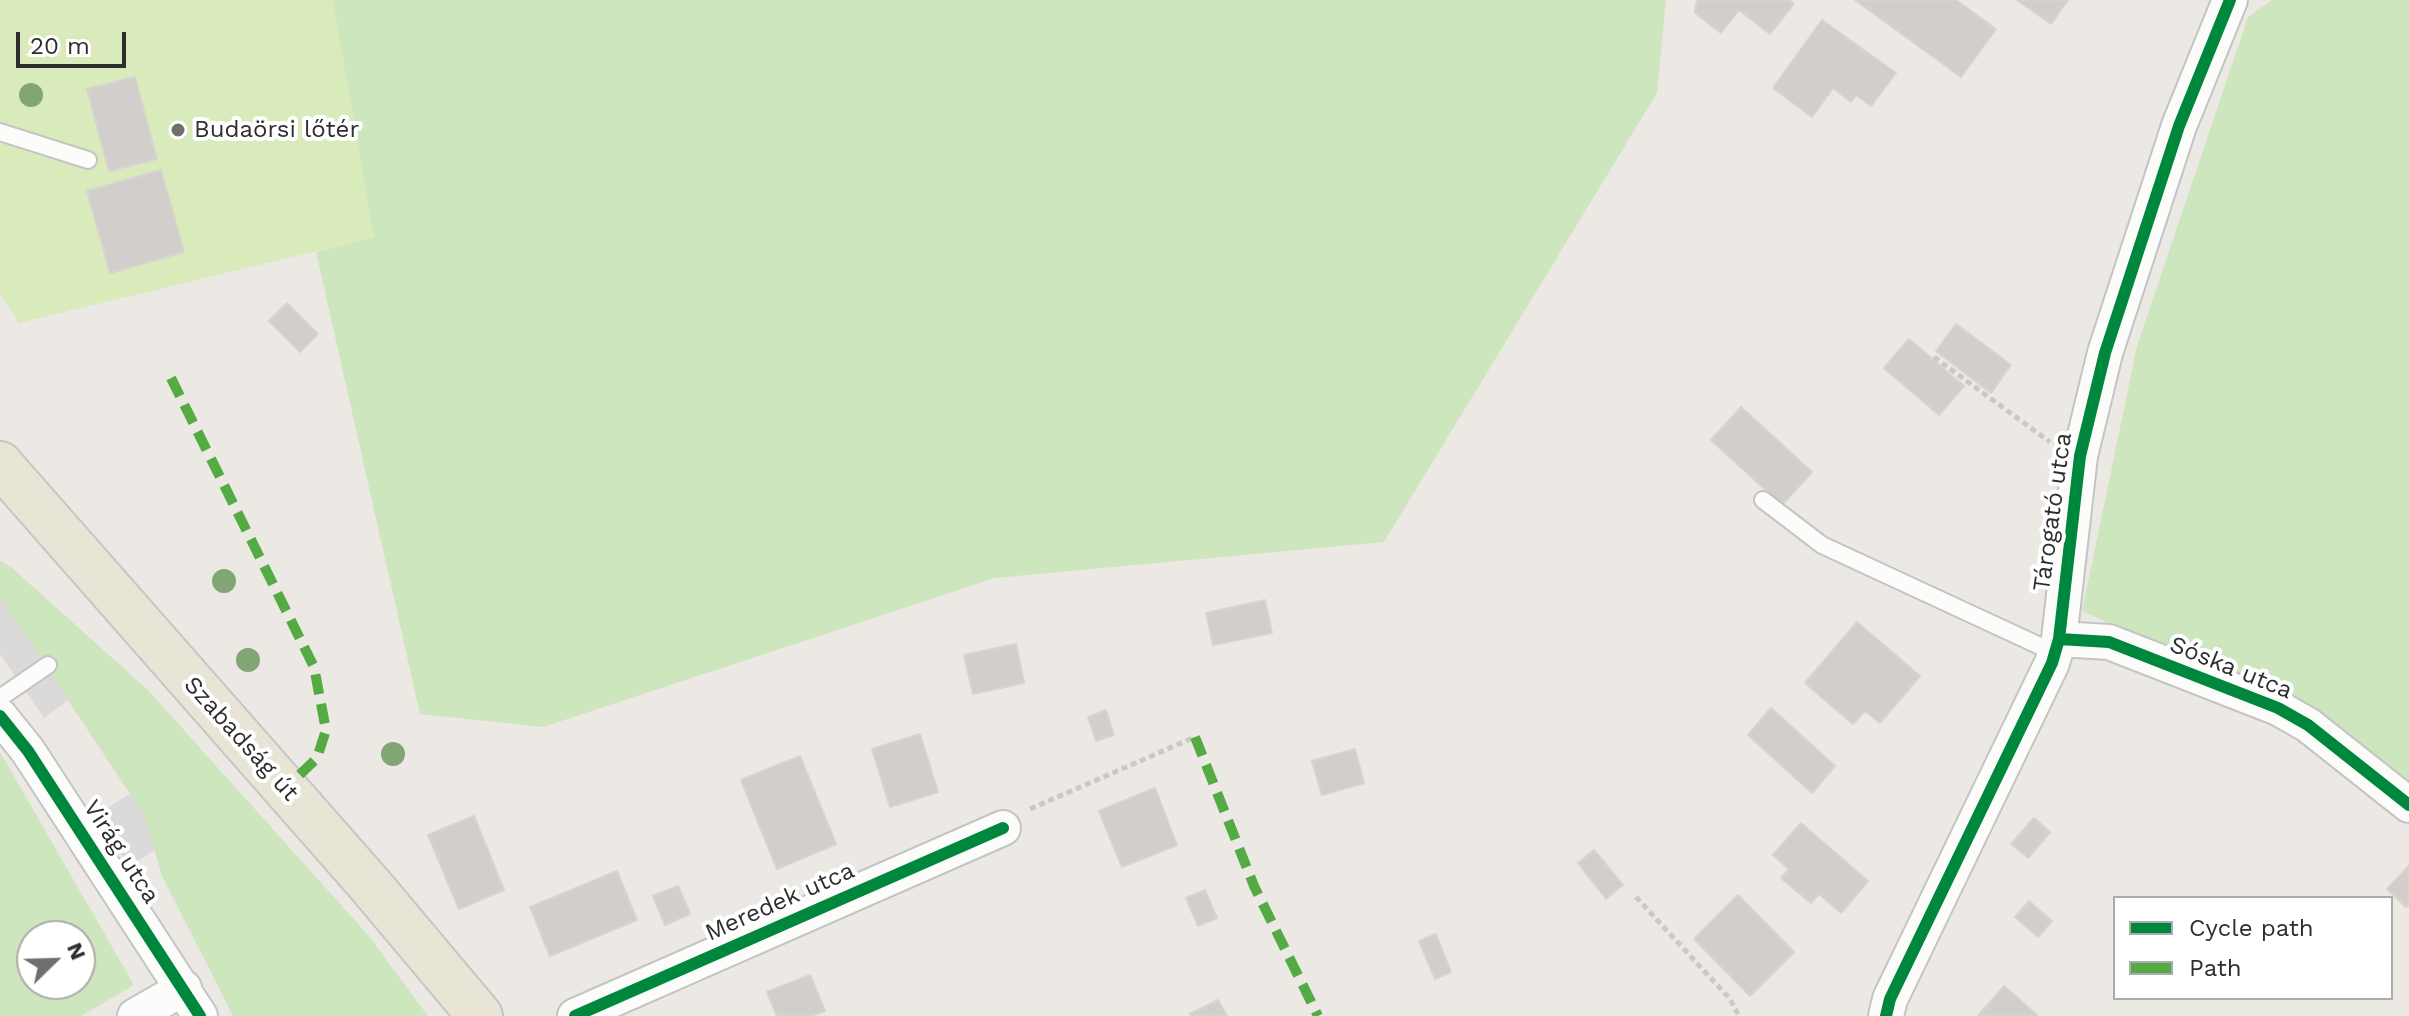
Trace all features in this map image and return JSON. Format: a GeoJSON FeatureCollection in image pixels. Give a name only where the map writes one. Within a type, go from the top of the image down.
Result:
{"type":"FeatureCollection","features":[{"type":"Feature","properties":{"kind":"main road","name":"Szabadság út"},"geometry":{"type":"LineString","coordinates":[[0,464],[370,885],[480,1016]]}},
{"type":"Feature","properties":{"kind":"street","name":"Tárogató utca"},"geometry":{"type":"LineString","coordinates":[[1886,1016],[1890,999],[2057,646],[2079,464],[2105,353],[2179,126],[2230,0]]}},
{"type":"Feature","properties":{"kind":"street","name":"Sóska utca"},"geometry":{"type":"LineString","coordinates":[[2057,646],[2109,642],[2278,708],[2308,725],[2409,805]]}},
{"type":"Feature","properties":{"kind":"street","name":"Virág utca"},"geometry":{"type":"LineString","coordinates":[[0,716],[28,751],[192,1002]]}},
{"type":"Feature","properties":{"kind":"street","name":"Meredek utca"},"geometry":{"type":"LineString","coordinates":[[575,1016],[1003,828]]}},
{"type":"Feature","properties":{"kind":"street"},"geometry":{"type":"LineString","coordinates":[[135,1016],[192,1002]]}},
{"type":"Feature","properties":{"kind":"lane"},"geometry":{"type":"LineString","coordinates":[[0,132],[88,160]]}},
{"type":"Feature","properties":{"kind":"lane"},"geometry":{"type":"LineString","coordinates":[[1763,500],[1822,545],[2057,646]]}},
{"type":"Feature","properties":{"kind":"lane"},"geometry":{"type":"LineString","coordinates":[[0,698],[48,665]]}},
{"type":"Feature","properties":{"kind":"path"},"geometry":{"type":"LineString","coordinates":[[1934,357],[2079,464]]}},
{"type":"Feature","properties":{"kind":"path"},"geometry":{"type":"LineString","coordinates":[[1003,828],[1039,802],[1195,737]]}},
{"type":"Feature","properties":{"kind":"path"},"geometry":{"type":"LineString","coordinates":[[1636,897],[1730,999],[1739,1016]]}},
{"type":"Feature","properties":{"kind":"shaded area"},"geometry":{"type":"Polygon","coordinates":[[[7,594],[77,694],[44,718],[0,654],[0,600],[7,594]]]}},
{"type":"Feature","properties":{"kind":"shaded area"},"geometry":{"type":"Polygon","coordinates":[[[143,785],[176,836],[129,867],[95,816],[143,785]]]}},
{"type":"Feature","properties":{"kind":"green space","name":"Budaörsi lőtér"},"geometry":{"type":"Polygon","coordinates":[[[0,0],[333,0],[374,237],[19,323],[0,293],[0,0]]]}},
{"type":"Feature","properties":{"kind":"green space"},"geometry":{"type":"Polygon","coordinates":[[[217,0],[1666,0],[1657,93],[1384,542],[995,578],[543,727],[420,714],[316,252],[374,237],[217,0]]]}},
{"type":"Feature","properties":{"kind":"green space"},"geometry":{"type":"Polygon","coordinates":[[[2272,0],[2409,0],[2409,793],[2315,715],[2082,611],[2137,346],[2248,17],[2272,0]]]}},
{"type":"Feature","properties":{"kind":"green space"},"geometry":{"type":"Polygon","coordinates":[[[0,561],[11,567],[148,690],[368,935],[428,1016],[233,1016],[162,876],[144,815],[0,598],[0,561]]]}},
{"type":"Feature","properties":{"kind":"green space"},"geometry":{"type":"Polygon","coordinates":[[[0,752],[134,985],[81,1016],[0,1016],[0,752]]]}},
{"type":"Feature","properties":{"kind":"building"},"geometry":{"type":"Polygon","coordinates":[[[1697,0],[1789,0],[1794,4],[1770,34],[1739,10],[1721,33],[1695,13],[1697,0]]]}},
{"type":"Feature","properties":{"kind":"building"},"geometry":{"type":"Polygon","coordinates":[[[1855,0],[1956,0],[1996,29],[1961,77],[1855,0]]]}},
{"type":"Feature","properties":{"kind":"building"},"geometry":{"type":"Polygon","coordinates":[[[2017,0],[2068,0],[2051,24],[2017,0]]]}},
{"type":"Feature","properties":{"kind":"building"},"geometry":{"type":"Polygon","coordinates":[[[1822,20],[1896,73],[1871,106],[1856,95],[1851,102],[1833,88],[1812,117],[1773,88],[1822,20]]]}},
{"type":"Feature","properties":{"kind":"building"},"geometry":{"type":"Polygon","coordinates":[[[135,77],[157,159],[109,171],[87,89],[135,77]]]}},
{"type":"Feature","properties":{"kind":"building"},"geometry":{"type":"Polygon","coordinates":[[[161,170],[184,252],[110,273],[87,191],[161,170]]]}},
{"type":"Feature","properties":{"kind":"building"},"geometry":{"type":"Polygon","coordinates":[[[287,303],[318,334],[300,352],[269,321],[287,303]]]}},
{"type":"Feature","properties":{"kind":"building"},"geometry":{"type":"Polygon","coordinates":[[[1956,324],[2011,365],[1991,393],[1936,351],[1956,324]]]}},
{"type":"Feature","properties":{"kind":"building"},"geometry":{"type":"Polygon","coordinates":[[[1909,339],[1964,386],[1939,415],[1884,368],[1909,339]]]}},
{"type":"Feature","properties":{"kind":"building"},"geometry":{"type":"Polygon","coordinates":[[[1741,407],[1812,472],[1782,505],[1711,440],[1741,407]]]}},
{"type":"Feature","properties":{"kind":"building"},"geometry":{"type":"Polygon","coordinates":[[[1265,600],[1272,633],[1213,645],[1206,613],[1265,600]]]}},
{"type":"Feature","properties":{"kind":"building"},"geometry":{"type":"Polygon","coordinates":[[[1857,622],[1920,676],[1880,723],[1865,711],[1853,724],[1805,683],[1857,622]]]}},
{"type":"Feature","properties":{"kind":"building"},"geometry":{"type":"Polygon","coordinates":[[[1016,644],[1024,683],[973,694],[964,655],[1016,644]]]}},
{"type":"Feature","properties":{"kind":"building"},"geometry":{"type":"Polygon","coordinates":[[[1771,708],[1835,766],[1812,793],[1748,735],[1771,708]]]}},
{"type":"Feature","properties":{"kind":"building"},"geometry":{"type":"Polygon","coordinates":[[[1106,710],[1114,735],[1096,741],[1088,717],[1106,710]]]}},
{"type":"Feature","properties":{"kind":"building"},"geometry":{"type":"Polygon","coordinates":[[[920,734],[938,792],[890,807],[872,749],[920,734]]]}},
{"type":"Feature","properties":{"kind":"building"},"geometry":{"type":"Polygon","coordinates":[[[1355,749],[1364,783],[1322,795],[1312,761],[1355,749]]]}},
{"type":"Feature","properties":{"kind":"building"},"geometry":{"type":"Polygon","coordinates":[[[800,756],[836,844],[777,869],[741,780],[800,756]]]}},
{"type":"Feature","properties":{"kind":"building"},"geometry":{"type":"Polygon","coordinates":[[[1155,788],[1177,845],[1122,867],[1099,811],[1155,788]]]}},
{"type":"Feature","properties":{"kind":"building"},"geometry":{"type":"Polygon","coordinates":[[[474,816],[504,890],[459,909],[428,835],[474,816]]]}},
{"type":"Feature","properties":{"kind":"building"},"geometry":{"type":"Polygon","coordinates":[[[2034,818],[2050,832],[2028,858],[2011,844],[2034,818]]]}},
{"type":"Feature","properties":{"kind":"building"},"geometry":{"type":"Polygon","coordinates":[[[1801,823],[1868,881],[1841,913],[1819,894],[1811,903],[1781,878],[1789,869],[1773,855],[1801,823]]]}},
{"type":"Feature","properties":{"kind":"building"},"geometry":{"type":"Polygon","coordinates":[[[1594,850],[1623,885],[1606,899],[1578,863],[1594,850]]]}},
{"type":"Feature","properties":{"kind":"building"},"geometry":{"type":"Polygon","coordinates":[[[2409,866],[2409,904],[2406,907],[2387,889],[2409,866]]]}},
{"type":"Feature","properties":{"kind":"building"},"geometry":{"type":"Polygon","coordinates":[[[617,871],[637,920],[550,956],[530,907],[617,871]]]}},
{"type":"Feature","properties":{"kind":"building"},"geometry":{"type":"Polygon","coordinates":[[[678,886],[690,914],[665,925],[653,896],[678,886]]]}},
{"type":"Feature","properties":{"kind":"building"},"geometry":{"type":"Polygon","coordinates":[[[1205,890],[1217,918],[1198,926],[1186,898],[1205,890]]]}},
{"type":"Feature","properties":{"kind":"building"},"geometry":{"type":"Polygon","coordinates":[[[1738,895],[1794,952],[1750,996],[1694,939],[1738,895]]]}},
{"type":"Feature","properties":{"kind":"building"},"geometry":{"type":"Polygon","coordinates":[[[2029,901],[2052,921],[2038,937],[2015,917],[2029,901]]]}},
{"type":"Feature","properties":{"kind":"building"},"geometry":{"type":"Polygon","coordinates":[[[1436,934],[1451,972],[1435,979],[1419,941],[1436,934]]]}},
{"type":"Feature","properties":{"kind":"building"},"geometry":{"type":"Polygon","coordinates":[[[810,975],[825,1011],[811,1016],[777,1016],[767,992],[810,975]]]}},
{"type":"Feature","properties":{"kind":"building"},"geometry":{"type":"Polygon","coordinates":[[[2004,986],[2038,1016],[1978,1016],[2004,986]]]}},
{"type":"Feature","properties":{"kind":"building"},"geometry":{"type":"Polygon","coordinates":[[[1218,1000],[1227,1016],[1191,1016],[1190,1014],[1218,1000]]]}},
{"type":"Feature","properties":{"kind":"marked path"},"geometry":{"type":"LineString","coordinates":[[171,378],[314,667],[326,730],[317,758],[285,789]]}},
{"type":"Feature","properties":{"kind":"marked path"},"geometry":{"type":"LineString","coordinates":[[1195,737],[1254,886],[1318,1016]]}},
{"type":"Feature","properties":{"kind":"cycle path"},"geometry":{"type":"LineString","coordinates":[[1886,1016],[1890,999],[2052,663],[2059,639],[2080,456],[2105,353],[2179,126],[2230,0]]}},
{"type":"Feature","properties":{"kind":"cycle path"},"geometry":{"type":"LineString","coordinates":[[2059,639],[2109,642],[2278,708],[2308,725],[2409,805]]}},
{"type":"Feature","properties":{"kind":"cycle path"},"geometry":{"type":"LineString","coordinates":[[0,716],[28,751],[200,1016]]}},
{"type":"Feature","properties":{"kind":"cycle path"},"geometry":{"type":"LineString","coordinates":[[575,1016],[1003,828]]}},
{"type":"Feature","properties":{"kind":"place","name":"Budaörsi lőtér"},"geometry":{"type":"Point","coordinates":[178,130]}}]}
